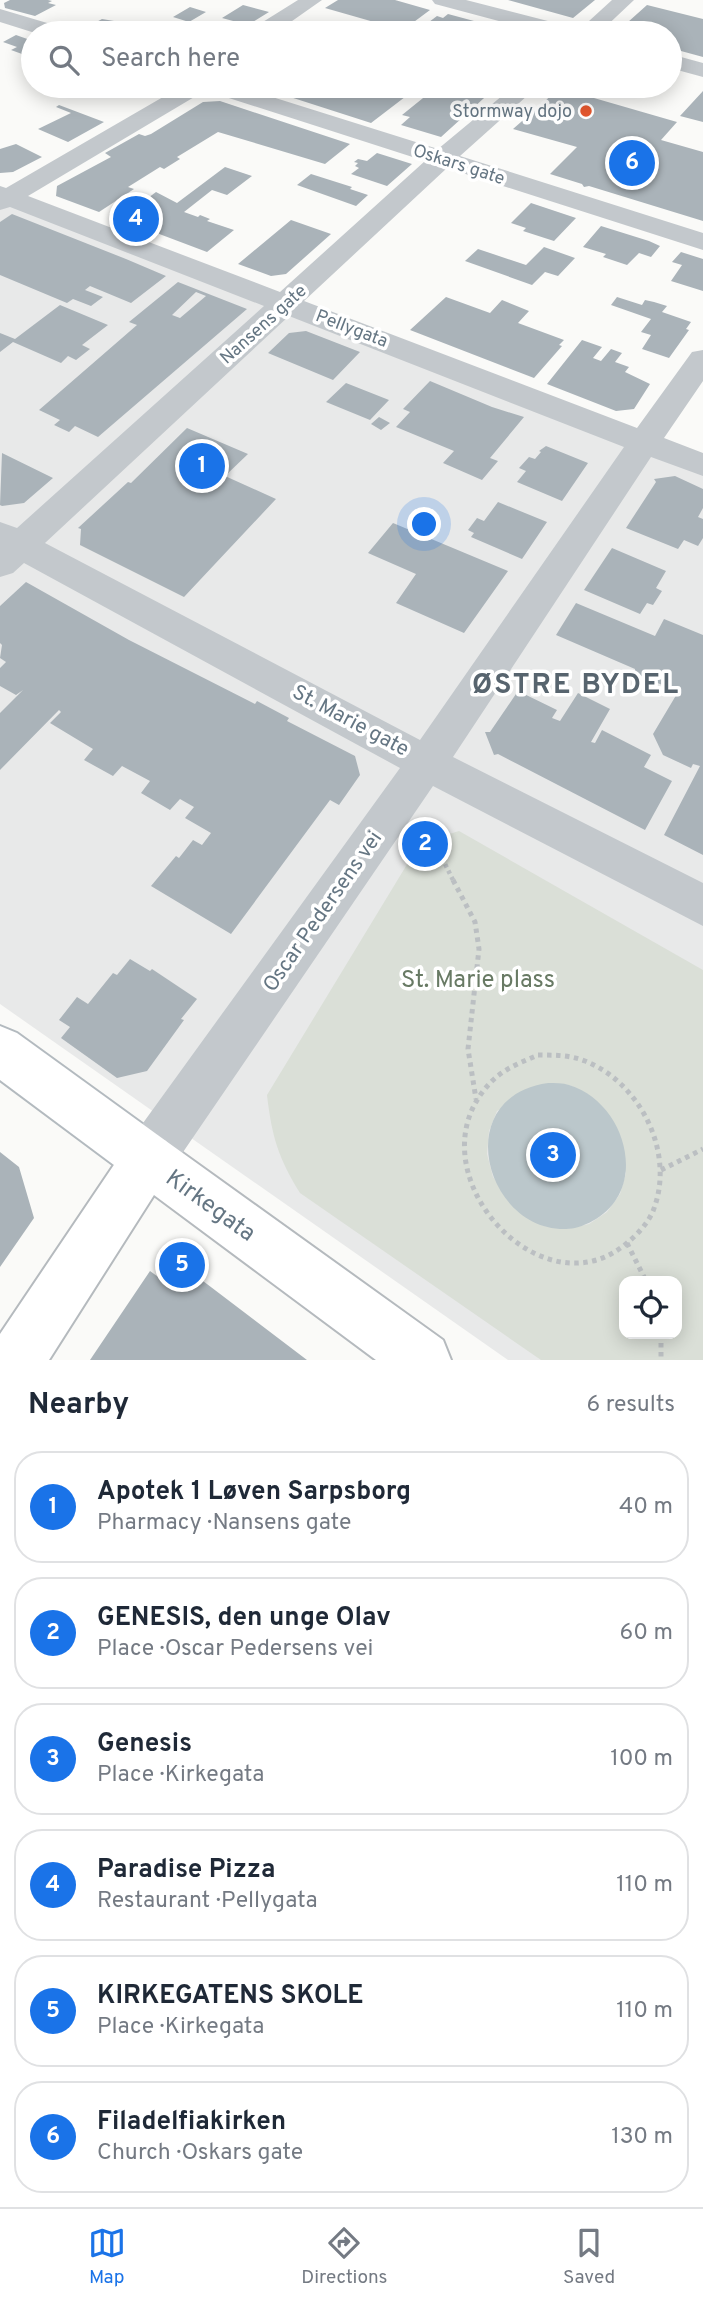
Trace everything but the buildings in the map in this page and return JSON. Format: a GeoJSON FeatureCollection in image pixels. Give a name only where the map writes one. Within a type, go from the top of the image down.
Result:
{"type":"FeatureCollection","features":[{"type":"Feature","properties":{"kind":"main road","name":"Kirkegata"},"geometry":{"type":"LineString","coordinates":[[0,1050],[423,1360]]}},
{"type":"Feature","properties":{"kind":"main road","name":"Oscar Pedersens vei"},"geometry":{"type":"LineString","coordinates":[[16,1360],[148,1159]]}},
{"type":"Feature","properties":{"kind":"street"},"geometry":{"type":"LineString","coordinates":[[280,21],[312,0]]}},
{"type":"Feature","properties":{"kind":"street"},"geometry":{"type":"LineString","coordinates":[[442,0],[522,21]]}},
{"type":"Feature","properties":{"kind":"street"},"geometry":{"type":"LineString","coordinates":[[600,21],[624,0]]}},
{"type":"Feature","properties":{"kind":"street"},"geometry":{"type":"LineString","coordinates":[[0,15],[21,22]]}},
{"type":"Feature","properties":{"kind":"street"},"geometry":{"type":"LineString","coordinates":[[682,65],[703,71]]}},
{"type":"Feature","properties":{"kind":"street"},"geometry":{"type":"LineString","coordinates":[[3,198],[177,98]]}},
{"type":"Feature","properties":{"kind":"street","name":"Oskars gate"},"geometry":{"type":"LineString","coordinates":[[252,98],[703,242]]}},
{"type":"Feature","properties":{"kind":"street","name":"Nansens gate"},"geometry":{"type":"LineString","coordinates":[[7,548],[286,303],[442,159],[513,98]]}},
{"type":"Feature","properties":{"kind":"street","name":"Pellygata"},"geometry":{"type":"LineString","coordinates":[[3,198],[286,303],[703,465]]}},
{"type":"Feature","properties":{"kind":"street","name":"Oscar Pedersens vei"},"geometry":{"type":"LineString","coordinates":[[148,1159],[428,761],[703,359]]}},
{"type":"Feature","properties":{"kind":"street","name":"St. Marie gate"},"geometry":{"type":"LineString","coordinates":[[7,548],[428,761],[703,905]]}},
{"type":"Feature","properties":{"kind":"path"},"geometry":{"type":"LineString","coordinates":[[438,820],[445,864],[475,922],[479,949],[468,1049],[476,1100]]}},
{"type":"Feature","properties":{"kind":"path"},"geometry":{"type":"LineString","coordinates":[[538,1055],[563,1055],[588,1061],[611,1074],[632,1093],[648,1116],[657,1142],[661,1170],[657,1198],[646,1224],[627,1244],[601,1258],[571,1261],[540,1255],[511,1240],[488,1217],[470,1177],[465,1157],[466,1126],[476,1100],[492,1078],[515,1062],[538,1055]]}},
{"type":"Feature","properties":{"kind":"path"},"geometry":{"type":"LineString","coordinates":[[661,1170],[703,1149]]}},
{"type":"Feature","properties":{"kind":"path"},"geometry":{"type":"LineString","coordinates":[[627,1244],[643,1276]]}},
{"type":"Feature","properties":{"kind":"path"},"geometry":{"type":"LineString","coordinates":[[661,1339],[661,1360]]}},
{"type":"Feature","properties":{"kind":"shaded area"},"geometry":{"type":"Polygon","coordinates":[[[0,194],[703,465],[703,1360],[508,1360],[0,1004],[0,194]]]}},
{"type":"Feature","properties":{"kind":"shaded area"},"geometry":{"type":"Polygon","coordinates":[[[548,1083],[567,1084],[588,1094],[604,1108],[616,1126],[624,1146],[626,1167],[622,1187],[613,1204],[596,1219],[574,1228],[538,1224],[515,1209],[499,1187],[490,1162],[489,1136],[498,1112],[517,1093],[548,1083]]]}},
{"type":"Feature","properties":{"kind":"green space","name":"St. Marie plass"},"geometry":{"type":"Polygon","coordinates":[[[459,831],[703,970],[703,1360],[541,1360],[300,1193],[277,1146],[267,1095],[420,843],[459,831]],[[548,1083],[497,1111],[489,1131],[487,1154],[493,1177],[523,1215],[544,1226],[567,1229],[589,1224],[607,1212],[620,1194],[626,1173],[589,1095],[569,1085],[548,1083]]]}},
{"type":"Feature","properties":{"kind":"place","name":"Stormway dojo"},"geometry":{"type":"Point","coordinates":[586,111]}},
{"type":"Feature","properties":{"kind":"place","name":"Filadelfiakirken"},"geometry":{"type":"Point","coordinates":[632,163]}},
{"type":"Feature","properties":{"kind":"place","name":"Paradise Pizza"},"geometry":{"type":"Point","coordinates":[136,219]}},
{"type":"Feature","properties":{"kind":"place","name":"Apotek 1 Løven Sarpsborg"},"geometry":{"type":"Point","coordinates":[202,466]}},
{"type":"Feature","properties":{"kind":"place","name":"GENESIS, den unge Olav"},"geometry":{"type":"Point","coordinates":[425,844]}},
{"type":"Feature","properties":{"kind":"place","name":"Genesis"},"geometry":{"type":"Point","coordinates":[553,1155]}},
{"type":"Feature","properties":{"kind":"place","name":"KIRKEGATENS SKOLE"},"geometry":{"type":"Point","coordinates":[182,1265]}},
{"type":"Feature","properties":{"kind":"district","name":"ØSTRE BYDEL"},"geometry":{"type":"Point","coordinates":[576,683]}}]}
